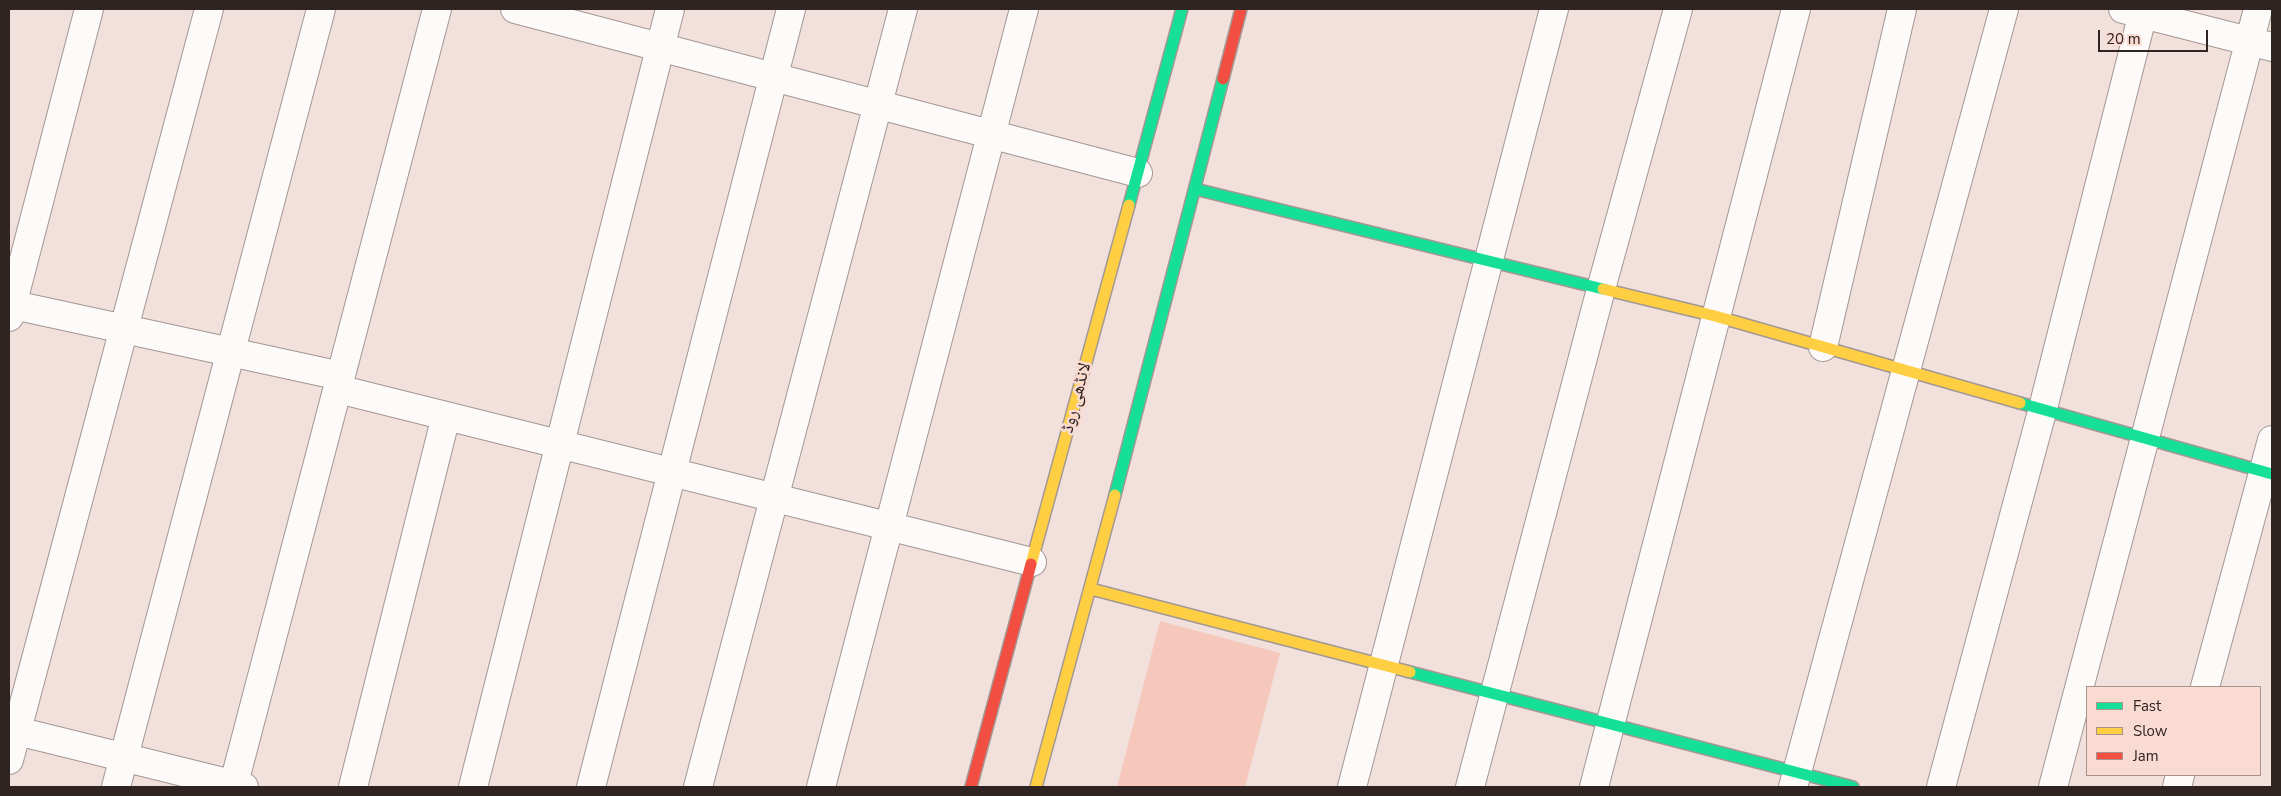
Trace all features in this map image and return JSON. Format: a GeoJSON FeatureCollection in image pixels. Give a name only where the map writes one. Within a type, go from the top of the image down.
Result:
{"type":"FeatureCollection","features":[{"type":"Feature","properties":{"kind":"street"},"geometry":{"type":"LineString","coordinates":[[89,9],[10,308],[124,329],[231,352],[339,382],[446,416],[1032,562]]}},
{"type":"Feature","properties":{"kind":"street"},"geometry":{"type":"LineString","coordinates":[[9,760],[13,730],[124,329],[209,9]]}},
{"type":"Feature","properties":{"kind":"street"},"geometry":{"type":"LineString","coordinates":[[116,787],[321,9]]}},
{"type":"Feature","properties":{"kind":"street"},"geometry":{"type":"LineString","coordinates":[[13,730],[237,786],[339,382],[437,9]]}},
{"type":"Feature","properties":{"kind":"street"},"geometry":{"type":"LineString","coordinates":[[515,9],[1138,173]]}},
{"type":"Feature","properties":{"kind":"street"},"geometry":{"type":"LineString","coordinates":[[473,787],[670,9]]}},
{"type":"Feature","properties":{"kind":"street"},"geometry":{"type":"LineString","coordinates":[[591,787],[673,473],[790,9]]}},
{"type":"Feature","properties":{"kind":"street"},"geometry":{"type":"LineString","coordinates":[[698,787],[904,9]]}},
{"type":"Feature","properties":{"kind":"street"},"geometry":{"type":"LineString","coordinates":[[821,787],[1024,9]]}},
{"type":"Feature","properties":{"kind":"street","name":"لانڈھی روڈ"},"geometry":{"type":"LineString","coordinates":[[971,787],[1182,9]]}},
{"type":"Feature","properties":{"kind":"street"},"geometry":{"type":"LineString","coordinates":[[1036,787],[1091,589],[1241,9]]}},
{"type":"Feature","properties":{"kind":"street"},"geometry":{"type":"LineString","coordinates":[[1352,787],[1554,9]]}},
{"type":"Feature","properties":{"kind":"street"},"geometry":{"type":"LineString","coordinates":[[1470,787],[1601,289],[1678,9]]}},
{"type":"Feature","properties":{"kind":"street"},"geometry":{"type":"LineString","coordinates":[[1594,787],[1796,9]]}},
{"type":"Feature","properties":{"kind":"street"},"geometry":{"type":"LineString","coordinates":[[1822,347],[1902,9]]}},
{"type":"Feature","properties":{"kind":"street"},"geometry":{"type":"LineString","coordinates":[[1795,780],[2004,9]]}},
{"type":"Feature","properties":{"kind":"street"},"geometry":{"type":"LineString","coordinates":[[2053,787],[2146,437],[2261,44],[2258,9]]}},
{"type":"Feature","properties":{"kind":"street"},"geometry":{"type":"LineString","coordinates":[[1941,787],[2043,408],[2137,10],[2261,44]]}},
{"type":"Feature","properties":{"kind":"street"},"geometry":{"type":"LineString","coordinates":[[1194,189],[1715,316],[2268,473]]}},
{"type":"Feature","properties":{"kind":"street"},"geometry":{"type":"LineString","coordinates":[[353,787],[446,416]]}},
{"type":"Feature","properties":{"kind":"street"},"geometry":{"type":"LineString","coordinates":[[2204,686],[2268,473],[2272,440]]}},
{"type":"Feature","properties":{"kind":"street"},"geometry":{"type":"LineString","coordinates":[[1091,589],[1610,724],[1795,780],[1853,787]]}},
{"type":"Feature","properties":{"kind":"shaded area"},"geometry":{"type":"Polygon","coordinates":[[[1160,621],[1280,653],[1245,787],[1117,787],[1160,621]]]}},
{"type":"Feature","properties":{"kind":"traffic: fast"},"geometry":{"type":"LineString","coordinates":[[1129,205],[1182,9]]}},
{"type":"Feature","properties":{"kind":"traffic: fast"},"geometry":{"type":"LineString","coordinates":[[1115,495],[1223,79]]}},
{"type":"Feature","properties":{"kind":"traffic: fast"},"geometry":{"type":"LineString","coordinates":[[1195,189],[1603,289]]}},
{"type":"Feature","properties":{"kind":"traffic: fast"},"geometry":{"type":"LineString","coordinates":[[2020,403],[2272,474]]}},
{"type":"Feature","properties":{"kind":"traffic: fast"},"geometry":{"type":"LineString","coordinates":[[1410,672],[1853,787]]}},
{"type":"Feature","properties":{"kind":"traffic: slow"},"geometry":{"type":"LineString","coordinates":[[1031,564],[1129,205]]}},
{"type":"Feature","properties":{"kind":"traffic: slow"},"geometry":{"type":"LineString","coordinates":[[1603,289],[1715,316],[2020,403]]}},
{"type":"Feature","properties":{"kind":"traffic: slow"},"geometry":{"type":"LineString","coordinates":[[1036,787],[1115,495]]}},
{"type":"Feature","properties":{"kind":"traffic: slow"},"geometry":{"type":"LineString","coordinates":[[1091,589],[1410,672]]}},
{"type":"Feature","properties":{"kind":"traffic: jam"},"geometry":{"type":"LineString","coordinates":[[1223,79],[1241,9]]}},
{"type":"Feature","properties":{"kind":"traffic: jam"},"geometry":{"type":"LineString","coordinates":[[971,787],[1031,564]]}}]}
